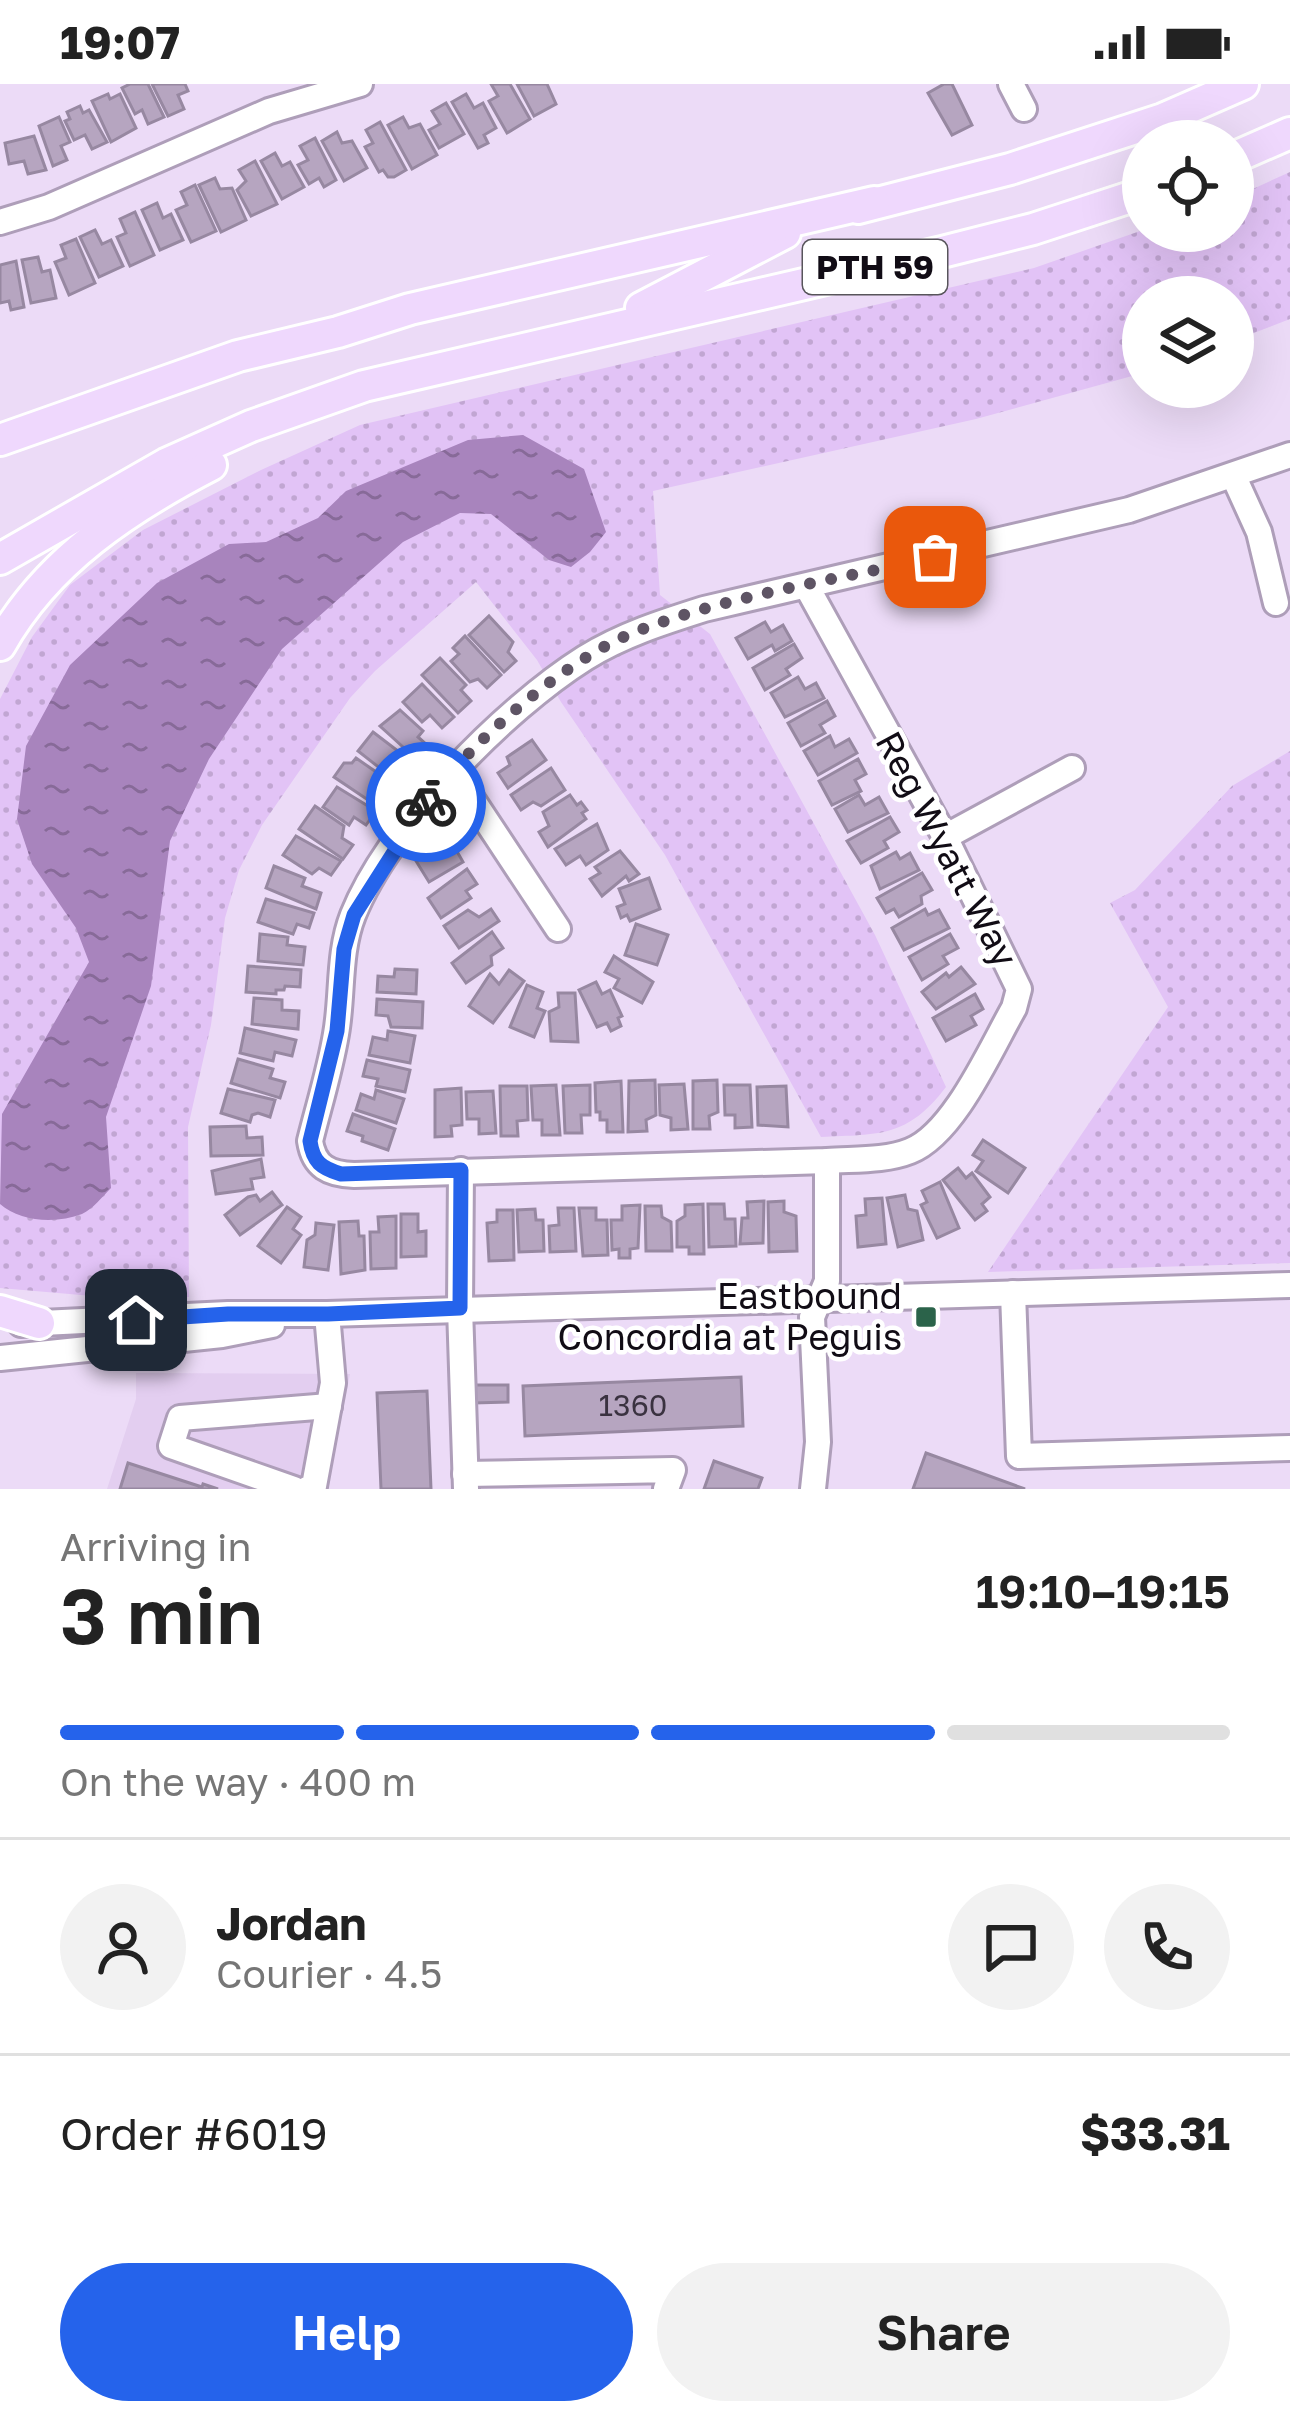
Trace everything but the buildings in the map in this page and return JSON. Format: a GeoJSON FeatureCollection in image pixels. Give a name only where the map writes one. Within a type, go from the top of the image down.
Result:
{"type":"FeatureCollection","features":[{"type":"Feature","properties":{"kind":"main road","name":"PTH 59"},"geometry":{"type":"LineString","coordinates":[[604,328],[767,241],[874,202],[1010,169],[1163,119],[1244,84]]}},
{"type":"Feature","properties":{"kind":"main road"},"geometry":{"type":"LineString","coordinates":[[1254,149],[1290,133]]}},
{"type":"Feature","properties":{"kind":"main road","name":"PTH 59"},"geometry":{"type":"LineString","coordinates":[[0,559],[166,464],[251,426],[364,386],[965,246],[1122,200]]}},
{"type":"Feature","properties":{"kind":"main road"},"geometry":{"type":"LineString","coordinates":[[0,440],[238,356],[410,309],[874,202]]}},
{"type":"Feature","properties":{"kind":"main road"},"geometry":{"type":"LineString","coordinates":[[0,645],[53,574],[112,524],[168,487],[364,386]]}},
{"type":"Feature","properties":{"kind":"main road"},"geometry":{"type":"LineString","coordinates":[[0,1311],[39,1323]]}},
{"type":"Feature","properties":{"kind":"street"},"geometry":{"type":"LineString","coordinates":[[0,222],[50,206],[248,119],[360,84]]}},
{"type":"Feature","properties":{"kind":"street"},"geometry":{"type":"LineString","coordinates":[[1011,84],[1024,109]]}},
{"type":"Feature","properties":{"kind":"street","name":"Reg Wyatt Way"},"geometry":{"type":"LineString","coordinates":[[807,586],[945,837],[1016,980],[1018,1000],[936,1134],[912,1150],[827,1161],[341,1174],[324,1169],[313,1157],[310,1141],[337,1031],[344,949],[354,915],[404,834],[448,777],[550,683],[636,631],[704,609],[1108,516],[1290,455]]}},
{"type":"Feature","properties":{"kind":"street"},"geometry":{"type":"LineString","coordinates":[[1234,477],[1259,532],[1276,603]]}},
{"type":"Feature","properties":{"kind":"street"},"geometry":{"type":"LineString","coordinates":[[945,837],[1072,768]]}},
{"type":"Feature","properties":{"kind":"street"},"geometry":{"type":"LineString","coordinates":[[448,777],[472,799],[558,929]]}},
{"type":"Feature","properties":{"kind":"street"},"geometry":{"type":"LineString","coordinates":[[813,1489],[818,1442],[812,1317],[827,1281],[827,1161]]}},
{"type":"Feature","properties":{"kind":"street"},"geometry":{"type":"LineString","coordinates":[[461,1170],[465,1481],[673,1469],[666,1489]]}},
{"type":"Feature","properties":{"kind":"street"},"geometry":{"type":"LineString","coordinates":[[0,1324],[1290,1285]]}},
{"type":"Feature","properties":{"kind":"street"},"geometry":{"type":"LineString","coordinates":[[1012,1293],[1019,1456],[1290,1448]]}},
{"type":"Feature","properties":{"kind":"street"},"geometry":{"type":"LineString","coordinates":[[0,1358],[222,1335],[328,1314]]}},
{"type":"Feature","properties":{"kind":"street"},"geometry":{"type":"LineString","coordinates":[[307,1489],[314,1486],[333,1383],[328,1314]]}},
{"type":"Feature","properties":{"kind":"street"},"geometry":{"type":"LineString","coordinates":[[294,1489],[171,1446],[180,1418],[329,1406]]}},
{"type":"Feature","properties":{"kind":"shaded area"},"geometry":{"type":"Polygon","coordinates":[[[1290,172],[1290,319],[1254,333],[1254,276],[1122,276],[1122,379],[976,419],[653,491],[660,595],[710,634],[875,935],[946,1087],[932,1104],[891,1130],[821,1137],[665,855],[537,660],[476,582],[350,698],[262,825],[239,870],[225,918],[211,1025],[188,1127],[189,1297],[104,1297],[0,1288],[0,699],[32,637],[70,585],[143,530],[360,425],[1034,268],[1122,237],[1122,252],[1254,252],[1254,188],[1290,172]]]}},
{"type":"Feature","properties":{"kind":"shaded area"},"geometry":{"type":"Polygon","coordinates":[[[1290,751],[1290,1263],[988,1272],[1168,1007],[1110,903],[1135,890],[1232,786],[1290,751]]]}},
{"type":"Feature","properties":{"kind":"shaded area"},"geometry":{"type":"Polygon","coordinates":[[[136,1373],[350,1374],[327,1489],[107,1489],[136,1399],[136,1373]]]}},
{"type":"Feature","properties":{"kind":"water"},"geometry":{"type":"Polygon","coordinates":[[[523,435],[584,469],[606,532],[571,567],[549,560],[491,514],[460,513],[403,542],[282,649],[209,759],[170,841],[151,986],[106,1117],[111,1188],[90,1209],[72,1217],[39,1220],[8,1210],[0,1204],[2,1114],[89,962],[76,928],[32,864],[17,819],[26,746],[70,665],[157,583],[229,544],[266,542],[318,518],[346,491],[468,440],[523,435]]]}},
{"type":"Feature","properties":{"kind":"way so far"},"geometry":{"type":"LineString","coordinates":[[426,802],[550,683],[636,631],[704,609],[935,557]]}},
{"type":"Feature","properties":{"kind":"place","name":"Eastbound Concordia at Peguis"},"geometry":{"type":"Point","coordinates":[926,1317]}},
{"type":"Feature","properties":{"kind":"route"},"geometry":{"type":"LineString","coordinates":[[136,1320],[460,1308],[461,1170],[341,1174],[324,1169],[313,1157],[310,1141],[337,1031],[344,949],[354,915],[426,802]]}}]}
